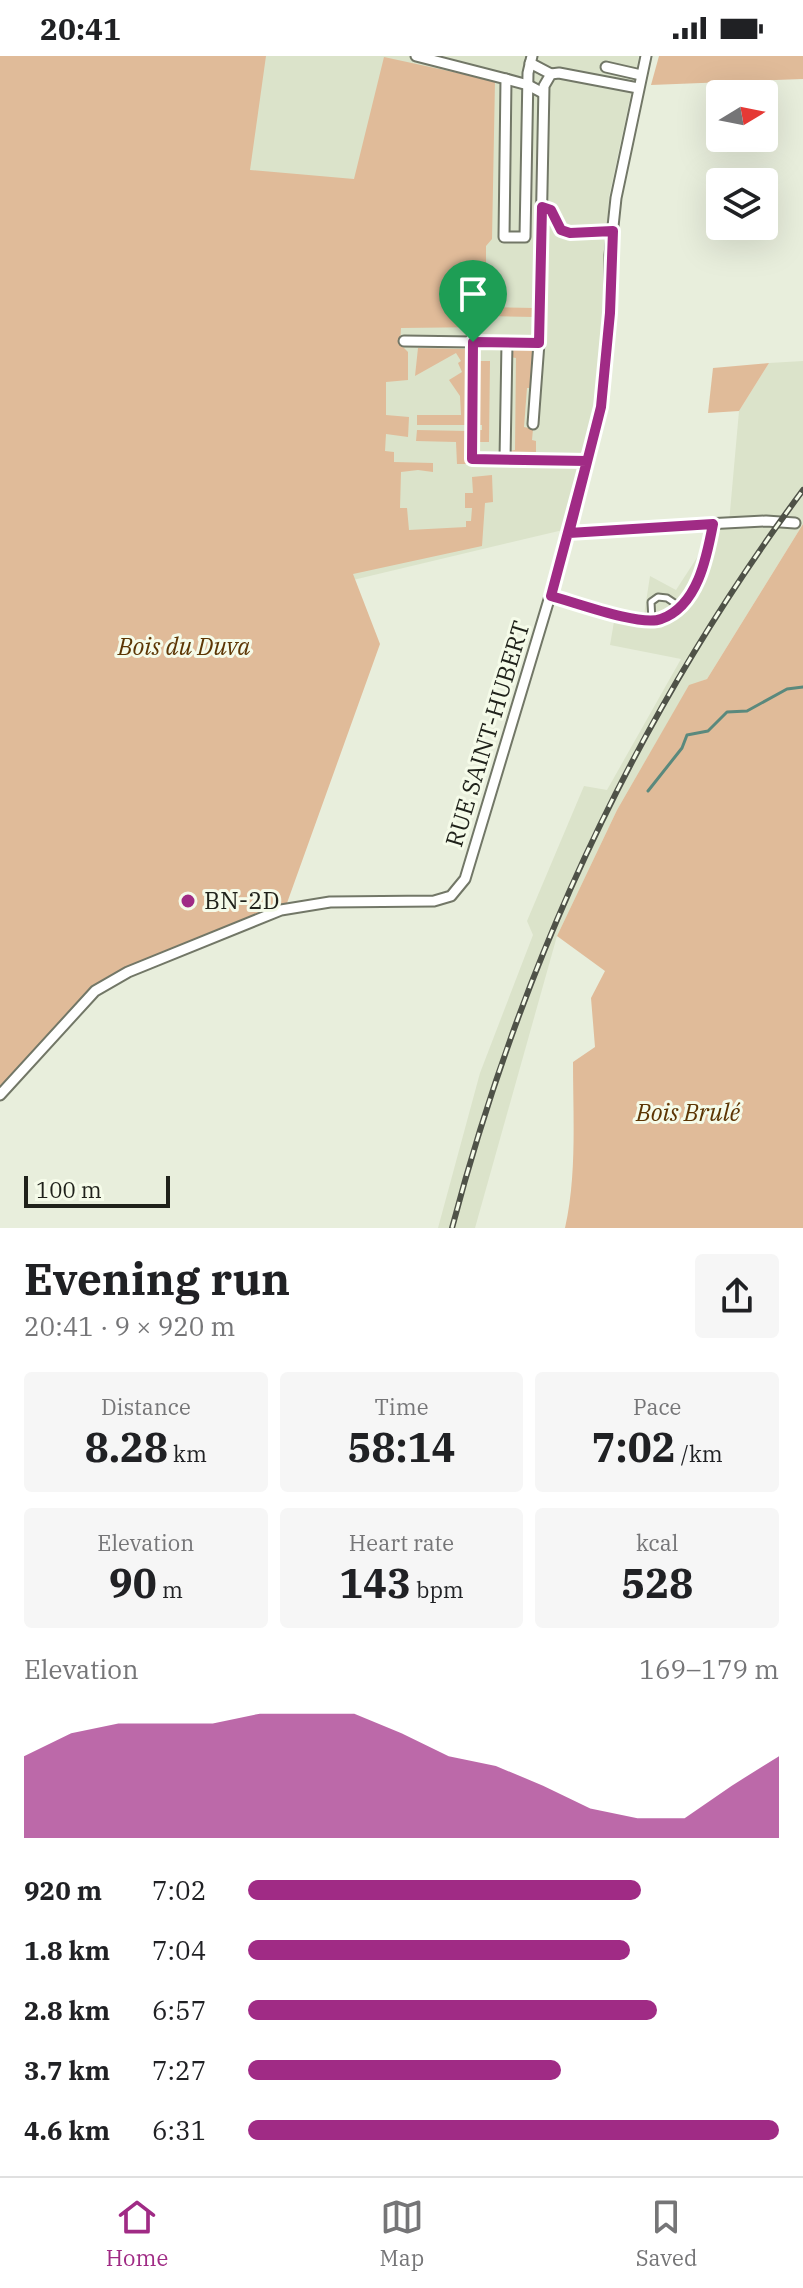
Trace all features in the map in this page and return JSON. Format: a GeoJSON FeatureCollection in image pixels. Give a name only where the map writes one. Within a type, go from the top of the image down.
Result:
{"type":"FeatureCollection","features":[{"type":"Feature","properties":{"kind":"street"},"geometry":{"type":"LineString","coordinates":[[416,56],[528,85],[543,93]]}},
{"type":"Feature","properties":{"kind":"street","name":"RUE SAINT-HUBERT"},"geometry":{"type":"LineString","coordinates":[[0,1095],[95,991],[128,972],[281,910],[330,902],[417,903],[451,896],[465,879],[551,596],[601,407],[616,198],[646,56]]}},
{"type":"Feature","properties":{"kind":"street"},"geometry":{"type":"LineString","coordinates":[[506,79],[504,237],[525,237],[531,60],[551,74],[638,88]]}},
{"type":"Feature","properties":{"kind":"street"},"geometry":{"type":"LineString","coordinates":[[606,67],[641,75]]}},
{"type":"Feature","properties":{"kind":"street"},"geometry":{"type":"LineString","coordinates":[[533,424],[539,343],[543,93],[551,74]]}},
{"type":"Feature","properties":{"kind":"street"},"geometry":{"type":"LineString","coordinates":[[542,207],[551,210],[561,230],[570,233],[613,231]]}},
{"type":"Feature","properties":{"kind":"street"},"geometry":{"type":"LineString","coordinates":[[404,341],[539,343]]}},
{"type":"Feature","properties":{"kind":"street"},"geometry":{"type":"LineString","coordinates":[[473,342],[472,459],[587,461]]}},
{"type":"Feature","properties":{"kind":"street"},"geometry":{"type":"LineString","coordinates":[[505,459],[507,343]]}},
{"type":"Feature","properties":{"kind":"street"},"geometry":{"type":"LineString","coordinates":[[569,533],[713,524],[795,523]]}},
{"type":"Feature","properties":{"kind":"lane"},"geometry":{"type":"LineString","coordinates":[[551,596],[639,620],[662,619],[679,606],[698,581],[706,561],[713,524]]}},
{"type":"Feature","properties":{"kind":"lane"},"geometry":{"type":"LineString","coordinates":[[652,621],[651,602],[658,597],[667,598],[679,606]]}},
{"type":"Feature","properties":{"kind":"shaded area"},"geometry":{"type":"Polygon","coordinates":[[[248,56],[639,56],[609,197],[601,361],[592,429],[563,530],[353,580],[224,275],[248,56]]]}},
{"type":"Feature","properties":{"kind":"shaded area"},"geometry":{"type":"Polygon","coordinates":[[[803,361],[803,524],[707,679],[689,686],[617,810],[557,936],[475,1228],[438,1228],[480,1073],[533,935],[527,921],[584,786],[607,790],[681,659],[610,645],[616,610],[644,615],[650,576],[676,590],[700,553],[706,524],[729,523],[739,411],[769,363],[803,361]]]}},
{"type":"Feature","properties":{"kind":"green space","name":"Bois du Duva"},"geometry":{"type":"Polygon","coordinates":[[[0,56],[266,56],[250,170],[354,179],[384,57],[495,81],[492,239],[486,246],[486,307],[534,308],[534,317],[488,316],[488,327],[401,328],[400,344],[408,352],[408,380],[386,382],[386,415],[409,417],[408,437],[386,434],[385,451],[394,452],[394,462],[433,463],[433,472],[401,472],[400,508],[407,508],[409,530],[466,527],[466,521],[471,521],[472,508],[465,508],[465,493],[473,493],[472,477],[492,475],[493,502],[485,503],[482,546],[353,574],[380,644],[287,903],[157,955],[94,987],[0,1089],[0,56]]]}},
{"type":"Feature","properties":{"kind":"green space"},"geometry":{"type":"Polygon","coordinates":[[[659,56],[803,56],[803,79],[706,80],[706,83],[651,85],[659,56]]]}},
{"type":"Feature","properties":{"kind":"green space"},"geometry":{"type":"Polygon","coordinates":[[[418,348],[465,349],[468,353],[467,425],[417,425],[417,415],[461,415],[460,396],[449,380],[462,372],[456,353],[415,376],[418,348]]]}},
{"type":"Feature","properties":{"kind":"green space"},"geometry":{"type":"Polygon","coordinates":[[[515,348],[533,350],[531,388],[527,388],[524,427],[533,429],[536,455],[512,455],[508,451],[515,450],[516,358],[510,357],[515,348]]]}},
{"type":"Feature","properties":{"kind":"green space"},"geometry":{"type":"Polygon","coordinates":[[[477,361],[490,361],[489,442],[476,442],[476,430],[482,430],[482,425],[476,425],[477,361]]]}},
{"type":"Feature","properties":{"kind":"green space"},"geometry":{"type":"Polygon","coordinates":[[[769,363],[739,411],[708,413],[713,368],[769,363]]]}},
{"type":"Feature","properties":{"kind":"green space"},"geometry":{"type":"Polygon","coordinates":[[[417,430],[467,431],[466,464],[457,464],[456,442],[416,441],[417,430]]]}},
{"type":"Feature","properties":{"kind":"green space","name":"Bois Brulé"},"geometry":{"type":"Polygon","coordinates":[[[803,524],[803,1228],[565,1228],[573,1166],[573,1062],[595,1047],[591,998],[605,971],[557,936],[617,810],[689,685],[707,679],[803,524]]]}},
{"type":"Feature","properties":{"kind":"waterway"},"geometry":{"type":"LineString","coordinates":[[648,791],[682,748],[687,735],[708,731],[727,712],[747,711],[787,689],[803,687]]}},
{"type":"Feature","properties":{"kind":"railway"},"geometry":{"type":"LineString","coordinates":[[452,1228],[513,1030],[550,935],[592,842],[688,662],[743,575],[803,490]]}},
{"type":"Feature","properties":{"kind":"place","name":"BN-2D"},"geometry":{"type":"Point","coordinates":[188,901]}},
{"type":"Feature","properties":{"kind":"route"},"geometry":{"type":"LineString","coordinates":[[542,207],[551,210],[561,230],[570,233],[613,231],[610,313],[601,407],[569,533],[713,524],[706,561],[698,581],[674,611],[662,619],[639,620],[551,596],[587,461],[472,459],[473,342],[539,343],[542,207]]}}]}
